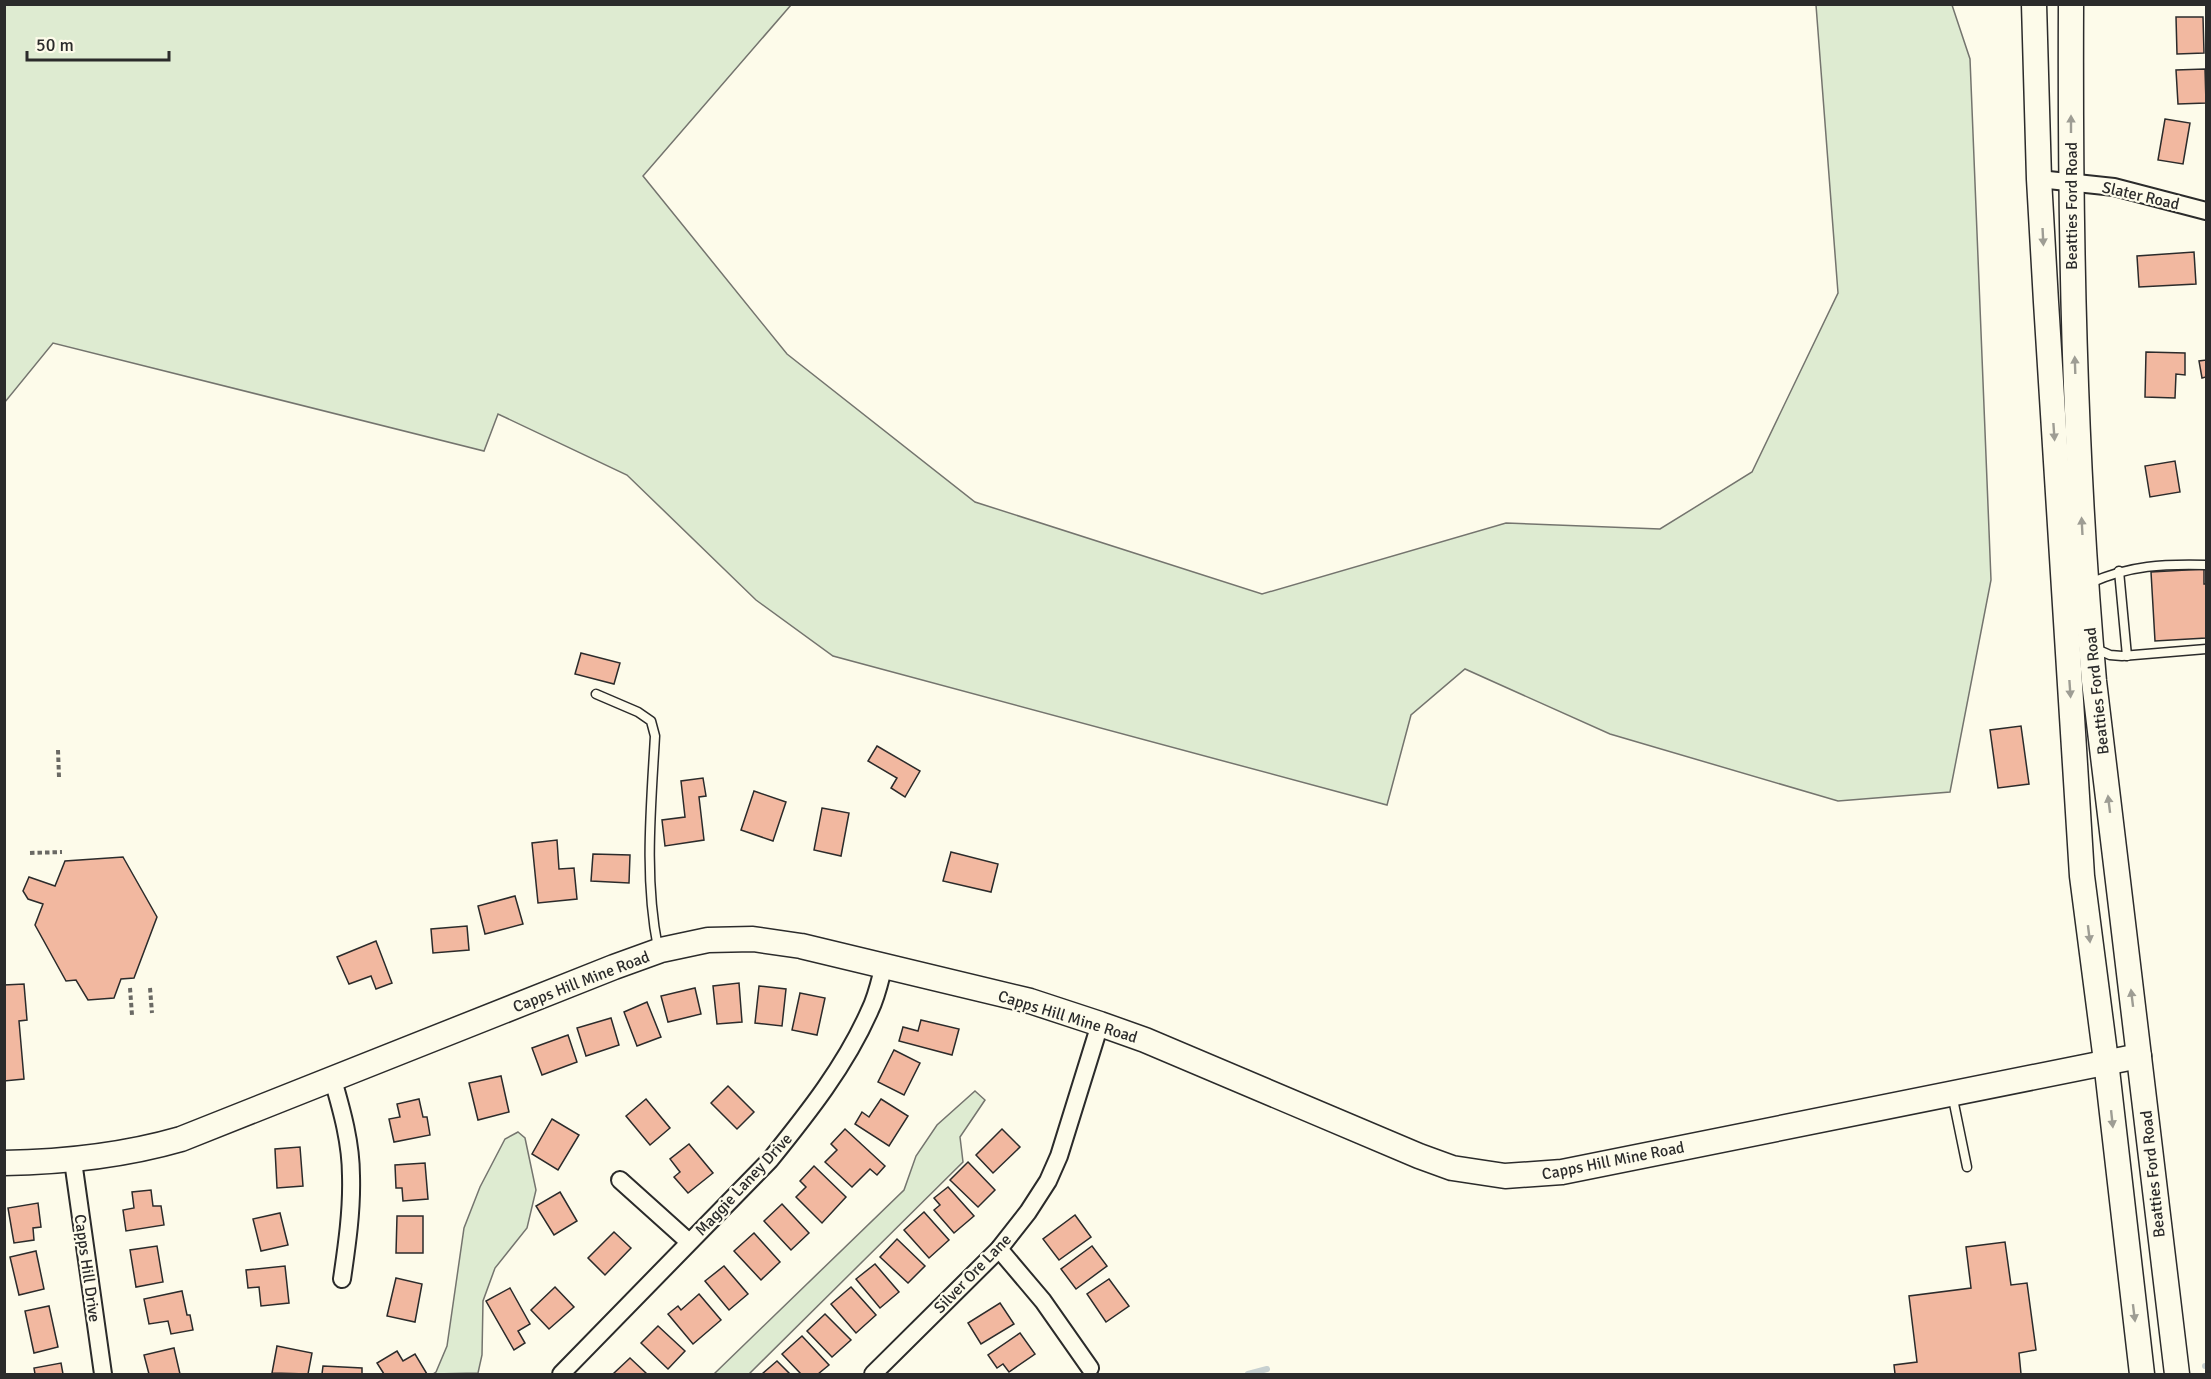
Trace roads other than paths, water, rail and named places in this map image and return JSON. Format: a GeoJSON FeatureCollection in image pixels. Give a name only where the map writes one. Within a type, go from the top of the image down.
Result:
{"type":"FeatureCollection","features":[{"type":"Feature","properties":{"kind":"main road","name":"Beatties Ford Road"},"geometry":{"type":"LineString","coordinates":[[2034,4],[2039,179],[2076,617],[2139,1056],[2177,1374]]}},
{"type":"Feature","properties":{"kind":"main road","name":"Beatties Ford Road"},"geometry":{"type":"LineString","coordinates":[[2071,4],[2071,182],[2077,428],[2076,617],[2082,876],[2106,1061],[2138,1374]]}},
{"type":"Feature","properties":{"kind":"main road","name":"Capps Hill Mine Road"},"geometry":{"type":"LineString","coordinates":[[4,1163],[73,1161],[108,1157],[181,1139],[614,967],[658,951],[708,940],[753,939],[801,946],[1029,1001],[1145,1040],[1419,1156],[1452,1168],[1505,1176],[1562,1172],[2139,1056]]}},
{"type":"Feature","properties":{"kind":"street","name":"Slater Road"},"geometry":{"type":"LineString","coordinates":[[2039,179],[2114,187],[2206,211]]}},
{"type":"Feature","properties":{"kind":"street","name":"Maggie Laney Drive"},"geometry":{"type":"LineString","coordinates":[[561,1374],[770,1160],[827,1086],[871,1008],[884,965]]}},
{"type":"Feature","properties":{"kind":"street","name":"Silver Ore Lane"},"geometry":{"type":"LineString","coordinates":[[873,1374],[999,1249],[1028,1212],[1048,1181],[1059,1156],[1100,1024]]}},
{"type":"Feature","properties":{"kind":"street"},"geometry":{"type":"LineString","coordinates":[[333,1080],[345,1123],[351,1175],[348,1233],[342,1279]]}},
{"type":"Feature","properties":{"kind":"street","name":"Capps Hill Drive"},"geometry":{"type":"LineString","coordinates":[[73,1161],[103,1374]]}},
{"type":"Feature","properties":{"kind":"street"},"geometry":{"type":"LineString","coordinates":[[620,1180],[689,1242]]}},
{"type":"Feature","properties":{"kind":"street"},"geometry":{"type":"LineString","coordinates":[[999,1249],[1043,1301],[1090,1368]]}},
{"type":"Feature","properties":{"kind":"lane"},"geometry":{"type":"LineString","coordinates":[[2206,565],[2171,564],[2119,571],[2076,617],[2110,655],[2127,656],[2206,649]]}},
{"type":"Feature","properties":{"kind":"lane"},"geometry":{"type":"LineString","coordinates":[[2119,571],[2127,656]]}},
{"type":"Feature","properties":{"kind":"lane"},"geometry":{"type":"LineString","coordinates":[[596,694],[638,712],[651,721],[655,736],[649,865],[651,915],[658,951]]}},
{"type":"Feature","properties":{"kind":"lane"},"geometry":{"type":"LineString","coordinates":[[1952,1092],[1967,1167]]}},
{"type":"Feature","properties":{"kind":"waterway"},"geometry":{"type":"LineString","coordinates":[[1248,1374],[1267,1369]]}}]}
